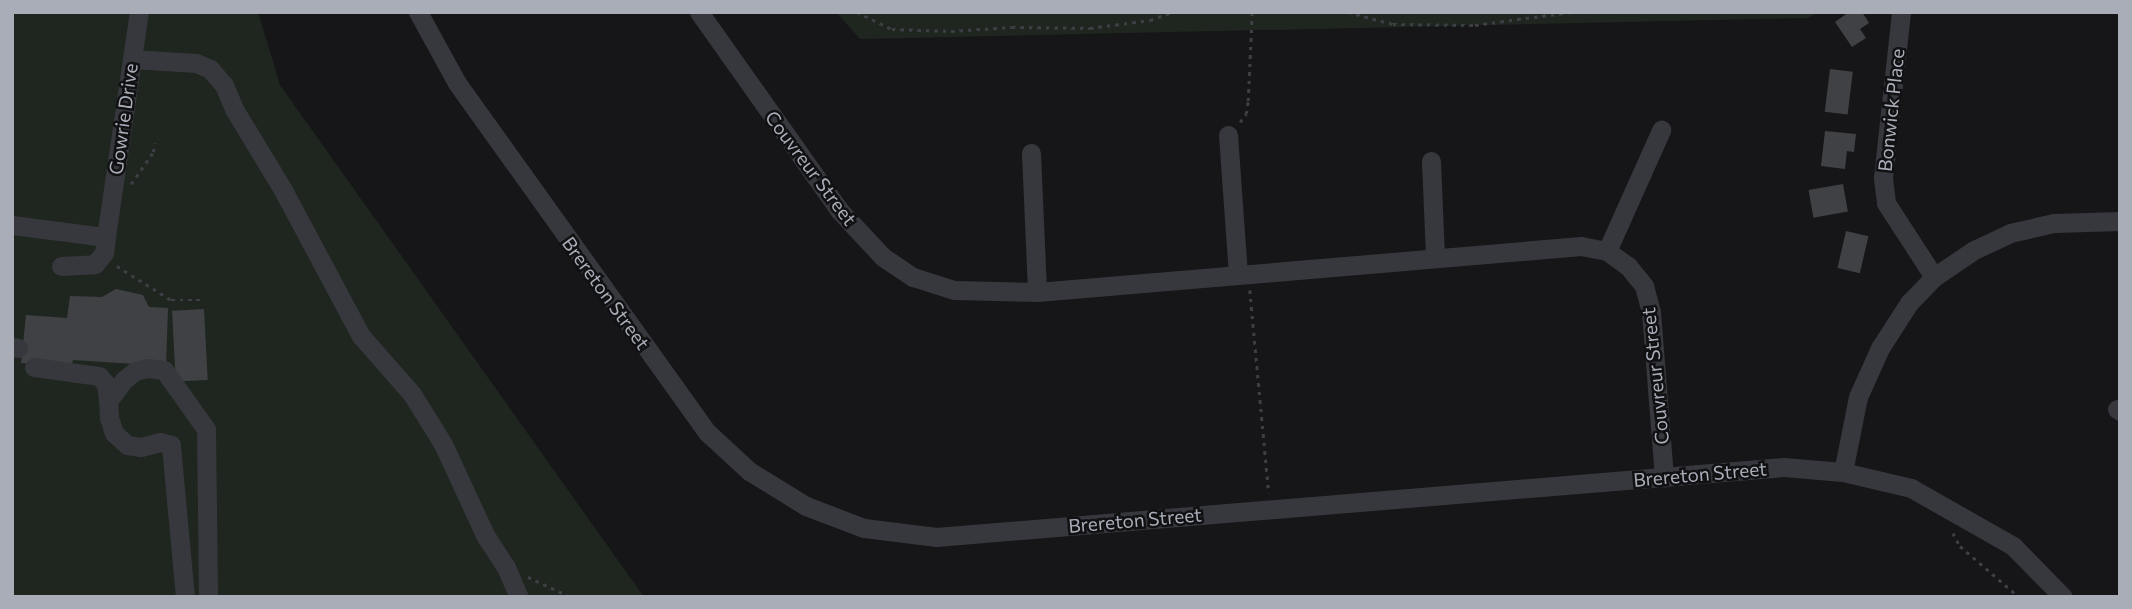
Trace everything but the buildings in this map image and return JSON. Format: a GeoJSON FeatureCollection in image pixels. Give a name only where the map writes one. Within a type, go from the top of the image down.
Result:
{"type":"FeatureCollection","features":[{"type":"Feature","properties":{"kind":"street","name":"Gowrie Drive"},"geometry":{"type":"LineString","coordinates":[[105,240],[139,12]]}},
{"type":"Feature","properties":{"kind":"street","name":"Brereton Street"},"geometry":{"type":"LineString","coordinates":[[418,12],[457,83],[709,433],[749,471],[806,506],[864,528],[936,537],[1784,467],[1843,472],[1911,488],[2013,546],[2063,597]]}},
{"type":"Feature","properties":{"kind":"street","name":"Couvreur Street"},"geometry":{"type":"LineString","coordinates":[[699,12],[839,210],[883,257],[913,277],[954,290],[1037,292],[1581,246],[1607,251],[1628,266],[1644,286],[1664,477]]}},
{"type":"Feature","properties":{"kind":"street","name":"Bonwick Place"},"geometry":{"type":"LineString","coordinates":[[1901,12],[1883,178],[1886,203],[1934,276]]}},
{"type":"Feature","properties":{"kind":"street"},"geometry":{"type":"LineString","coordinates":[[132,58],[196,63],[210,69],[224,85],[234,109],[283,190],[361,337],[412,394],[443,444],[485,535],[506,567],[519,597]]}},
{"type":"Feature","properties":{"kind":"street"},"geometry":{"type":"LineString","coordinates":[[1607,251],[1661,130]]}},
{"type":"Feature","properties":{"kind":"street"},"geometry":{"type":"LineString","coordinates":[[1228,135],[1243,273]]}},
{"type":"Feature","properties":{"kind":"street"},"geometry":{"type":"LineString","coordinates":[[1031,153],[1037,292]]}},
{"type":"Feature","properties":{"kind":"street"},"geometry":{"type":"LineString","coordinates":[[1431,162],[1435,258]]}},
{"type":"Feature","properties":{"kind":"street"},"geometry":{"type":"LineString","coordinates":[[1843,472],[1858,397],[1880,348],[1909,303],[1934,276],[1974,250],[2010,233],[2054,223],[2120,221]]}},
{"type":"Feature","properties":{"kind":"street"},"geometry":{"type":"LineString","coordinates":[[12,225],[105,240],[95,264],[61,266]]}},
{"type":"Feature","properties":{"kind":"street"},"geometry":{"type":"LineString","coordinates":[[34,367],[99,376],[106,384],[111,426],[127,445],[141,447],[160,442],[172,445],[185,597]]}},
{"type":"Feature","properties":{"kind":"street"},"geometry":{"type":"LineString","coordinates":[[108,401],[124,380],[135,372],[148,368],[164,370],[206,429],[209,456],[208,594]]}},
{"type":"Feature","properties":{"kind":"path"},"geometry":{"type":"LineString","coordinates":[[857,12],[892,29],[951,32],[1012,27],[1090,28],[1150,20],[1172,12]]}},
{"type":"Feature","properties":{"kind":"path"},"geometry":{"type":"LineString","coordinates":[[1228,135],[1246,114],[1252,12]]}},
{"type":"Feature","properties":{"kind":"path"},"geometry":{"type":"LineString","coordinates":[[1348,12],[1393,24],[1475,25],[1571,12]]}},
{"type":"Feature","properties":{"kind":"path"},"geometry":{"type":"LineString","coordinates":[[113,185],[130,184],[136,179],[155,143]]}},
{"type":"Feature","properties":{"kind":"path"},"geometry":{"type":"LineString","coordinates":[[105,240],[171,300],[201,300]]}},
{"type":"Feature","properties":{"kind":"path"},"geometry":{"type":"LineString","coordinates":[[1243,273],[1270,509]]}},
{"type":"Feature","properties":{"kind":"path"},"geometry":{"type":"LineString","coordinates":[[1947,523],[1960,546],[2019,597]]}},
{"type":"Feature","properties":{"kind":"path"},"geometry":{"type":"LineString","coordinates":[[506,567],[571,597]]}},
{"type":"Feature","properties":{"kind":"shaded area"},"geometry":{"type":"Polygon","coordinates":[[[12,12],[258,12],[280,85],[644,597],[12,597],[12,12]]]}},
{"type":"Feature","properties":{"kind":"shaded area"},"geometry":{"type":"Polygon","coordinates":[[[836,12],[1818,12],[1808,18],[860,39],[836,12]]]}}]}
